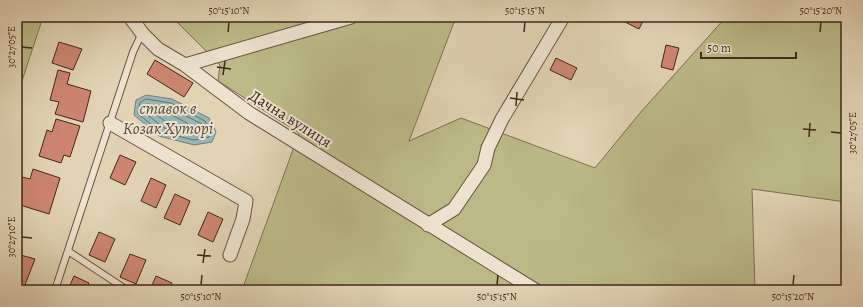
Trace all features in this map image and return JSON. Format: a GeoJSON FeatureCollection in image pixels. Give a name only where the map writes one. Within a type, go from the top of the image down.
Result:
{"type":"FeatureCollection","features":[{"type":"Feature","properties":{"kind":"street","name":"Дачна вулиця"},"geometry":{"type":"LineString","coordinates":[[130,17],[158,49],[185,65],[249,114],[535,290]]}},
{"type":"Feature","properties":{"kind":"street"},"geometry":{"type":"LineString","coordinates":[[185,65],[351,17]]}},
{"type":"Feature","properties":{"kind":"street"},"geometry":{"type":"LineString","coordinates":[[428,225],[454,209],[484,165],[488,148],[502,119],[562,17]]}},
{"type":"Feature","properties":{"kind":"street"},"geometry":{"type":"LineString","coordinates":[[110,123],[246,201],[243,219],[230,255]]}},
{"type":"Feature","properties":{"kind":"lane"},"geometry":{"type":"LineString","coordinates":[[55,290],[133,52],[142,32]]}},
{"type":"Feature","properties":{"kind":"lane"},"geometry":{"type":"LineString","coordinates":[[68,251],[127,290]]}},
{"type":"Feature","properties":{"kind":"shaded area"},"geometry":{"type":"Polygon","coordinates":[[[17,17],[43,17],[17,96],[17,17]]]}},
{"type":"Feature","properties":{"kind":"shaded area"},"geometry":{"type":"Polygon","coordinates":[[[172,17],[456,17],[409,141],[461,118],[595,168],[640,113],[726,17],[846,17],[846,202],[752,189],[755,290],[242,290],[299,133],[218,81],[220,65],[172,17]]]}},
{"type":"Feature","properties":{"kind":"water","name":"ставок в Козак Хуторі"},"geometry":{"type":"Polygon","coordinates":[[[146,95],[172,99],[209,118],[216,132],[212,142],[194,145],[159,136],[134,115],[136,100],[146,95]]]}},
{"type":"Feature","properties":{"kind":"building"},"geometry":{"type":"Polygon","coordinates":[[[620,17],[645,17],[639,29],[619,19],[620,17]]]}},
{"type":"Feature","properties":{"kind":"building"},"geometry":{"type":"Polygon","coordinates":[[[59,42],[82,49],[73,70],[52,63],[59,42]]]}},
{"type":"Feature","properties":{"kind":"building"},"geometry":{"type":"Polygon","coordinates":[[[666,45],[679,48],[673,70],[661,67],[666,45]]]}},
{"type":"Feature","properties":{"kind":"building"},"geometry":{"type":"Polygon","coordinates":[[[556,58],[577,68],[571,80],[550,70],[556,58]]]}},
{"type":"Feature","properties":{"kind":"building"},"geometry":{"type":"Polygon","coordinates":[[[155,60],[193,83],[184,97],[147,74],[155,60]]]}},
{"type":"Feature","properties":{"kind":"building"},"geometry":{"type":"Polygon","coordinates":[[[58,70],[70,73],[67,84],[91,91],[83,122],[55,114],[59,102],[50,100],[58,70]]]}},
{"type":"Feature","properties":{"kind":"building"},"geometry":{"type":"Polygon","coordinates":[[[56,119],[80,126],[70,157],[64,155],[61,163],[39,156],[47,130],[52,132],[56,119]]]}},
{"type":"Feature","properties":{"kind":"building"},"geometry":{"type":"Polygon","coordinates":[[[120,155],[136,162],[125,185],[110,178],[120,155]]]}},
{"type":"Feature","properties":{"kind":"building"},"geometry":{"type":"Polygon","coordinates":[[[33,169],[60,178],[49,214],[17,204],[17,193],[22,177],[30,179],[33,169]]]}},
{"type":"Feature","properties":{"kind":"building"},"geometry":{"type":"Polygon","coordinates":[[[151,178],[166,185],[156,208],[141,201],[151,178]]]}},
{"type":"Feature","properties":{"kind":"building"},"geometry":{"type":"Polygon","coordinates":[[[175,194],[190,201],[180,225],[164,218],[175,194]]]}},
{"type":"Feature","properties":{"kind":"building"},"geometry":{"type":"Polygon","coordinates":[[[208,212],[223,219],[213,242],[198,235],[208,212]]]}},
{"type":"Feature","properties":{"kind":"building"},"geometry":{"type":"Polygon","coordinates":[[[99,232],[115,239],[105,262],[89,255],[99,232]]]}},
{"type":"Feature","properties":{"kind":"building"},"geometry":{"type":"Polygon","coordinates":[[[17,254],[35,259],[23,290],[17,290],[17,254]]]}},
{"type":"Feature","properties":{"kind":"building"},"geometry":{"type":"Polygon","coordinates":[[[130,254],[146,260],[136,284],[120,277],[130,254]]]}},
{"type":"Feature","properties":{"kind":"building"},"geometry":{"type":"Polygon","coordinates":[[[74,276],[89,283],[86,290],[68,290],[74,276]]]}},
{"type":"Feature","properties":{"kind":"building"},"geometry":{"type":"Polygon","coordinates":[[[156,276],[172,283],[169,290],[150,290],[156,276]]]}}]}
